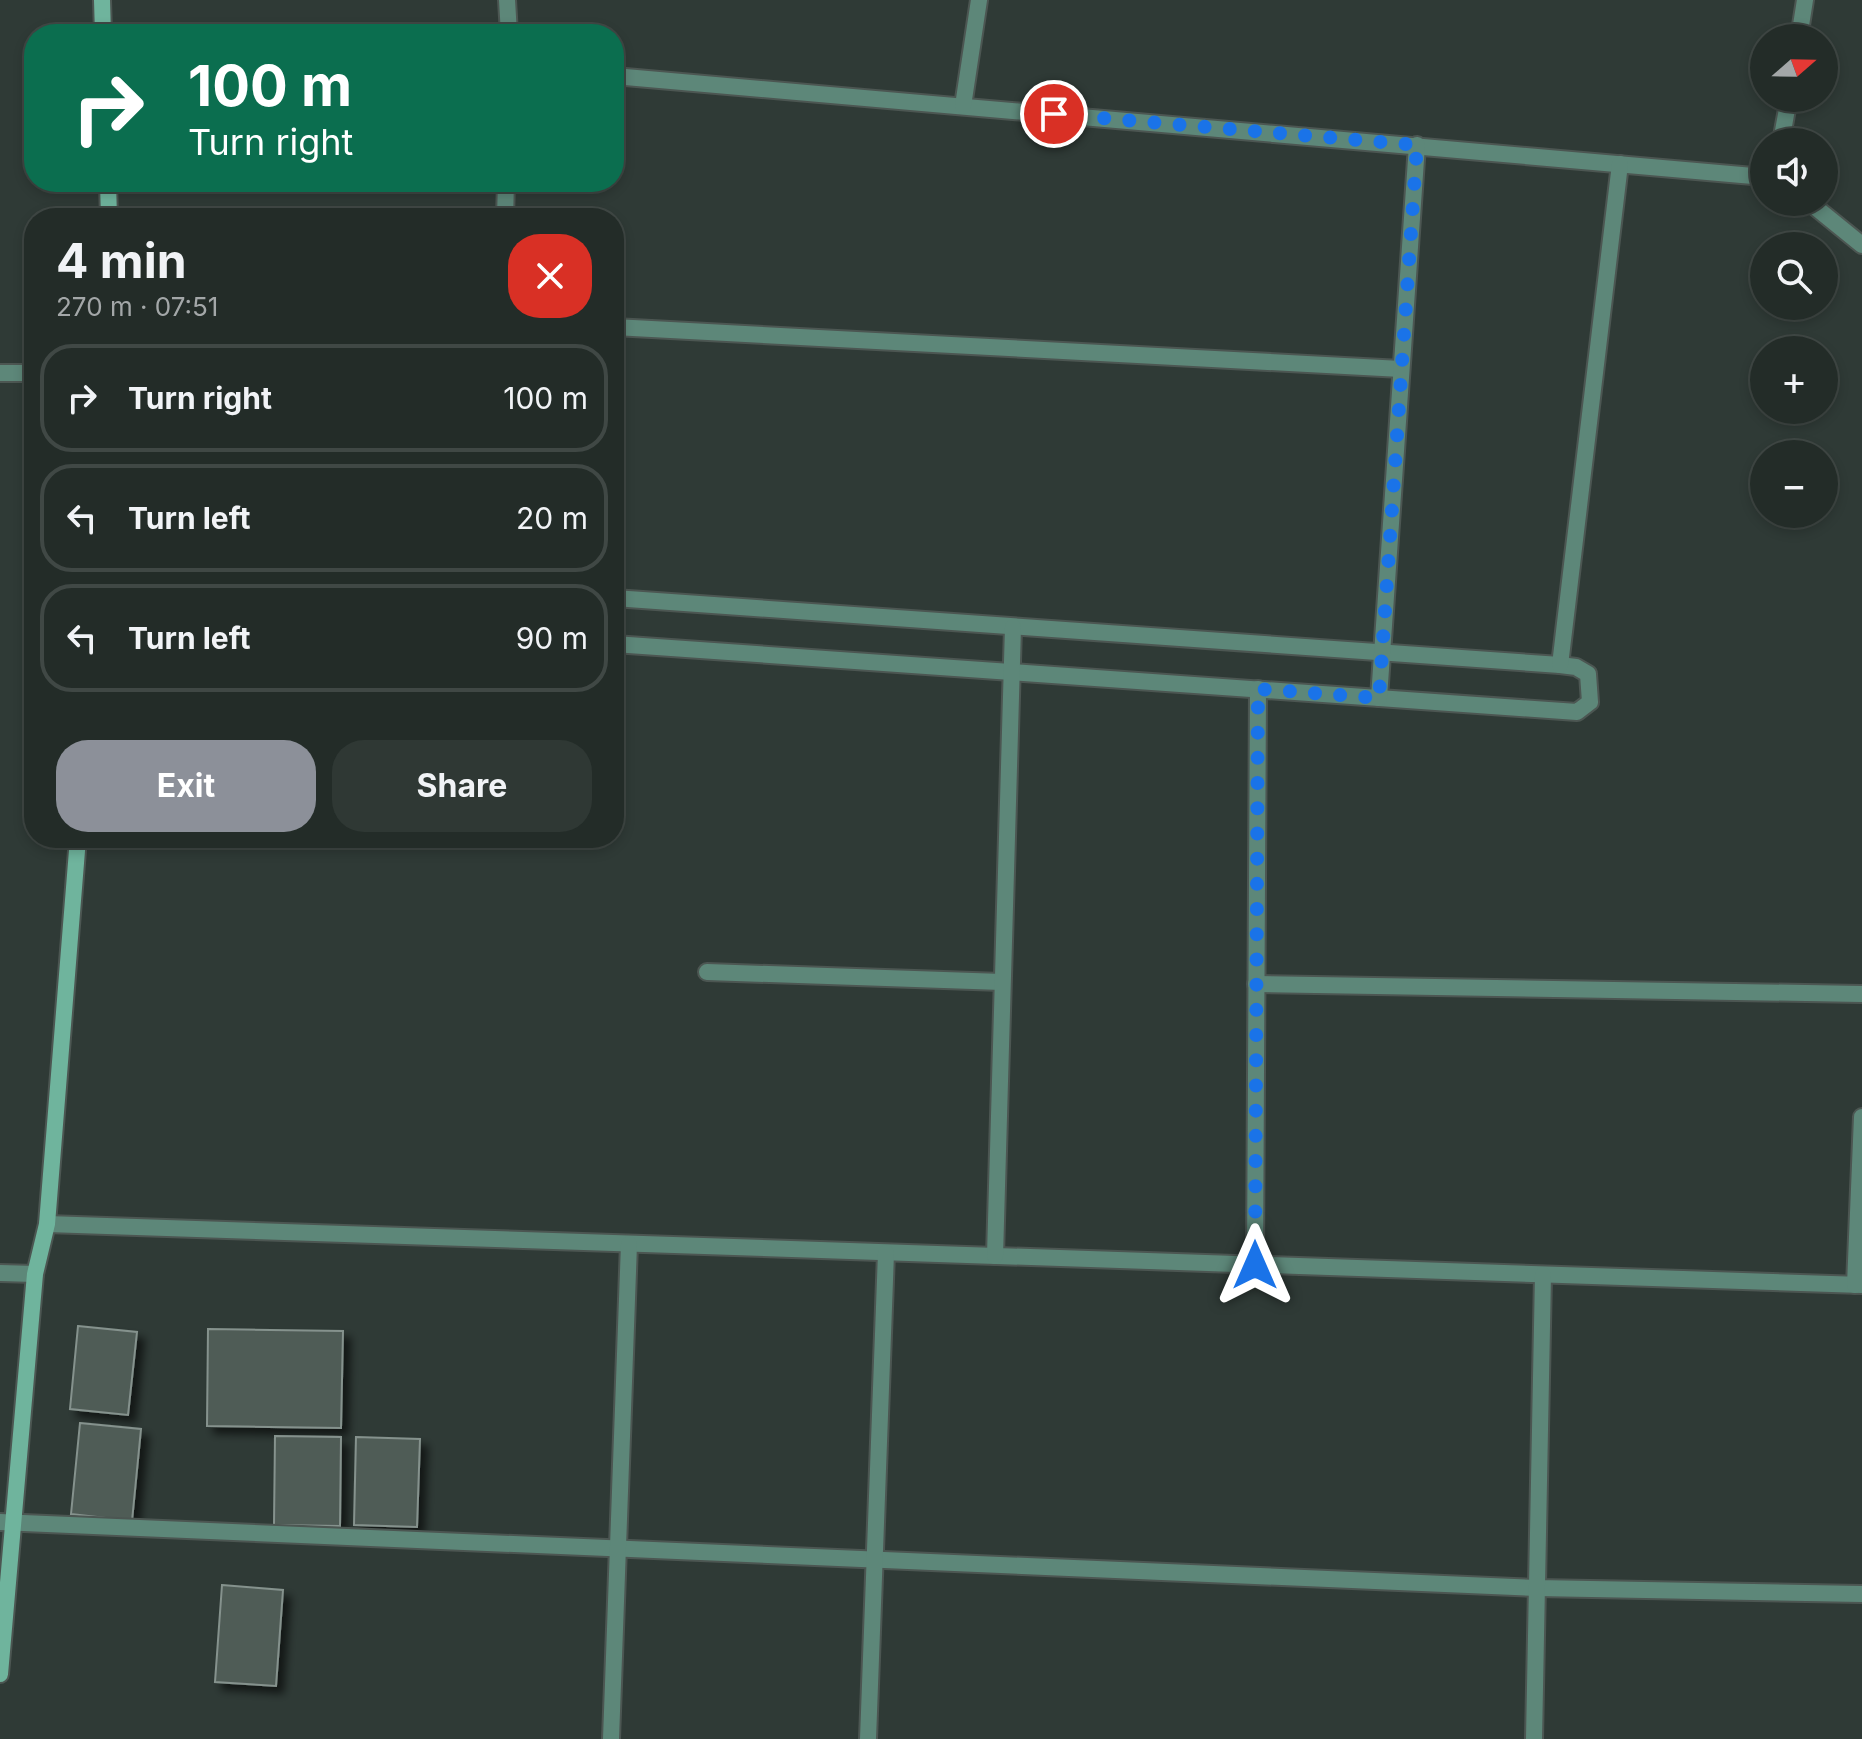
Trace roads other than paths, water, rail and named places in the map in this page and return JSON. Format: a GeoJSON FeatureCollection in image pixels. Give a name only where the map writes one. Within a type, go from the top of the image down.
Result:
{"type":"FeatureCollection","features":[{"type":"Feature","properties":{"kind":"main road"},"geometry":{"type":"LineString","coordinates":[[102,0],[103,24]]}},
{"type":"Feature","properties":{"kind":"main road"},"geometry":{"type":"LineString","coordinates":[[0,1674],[7,1522],[35,1274],[47,1224],[77,848]]}},
{"type":"Feature","properties":{"kind":"street"},"geometry":{"type":"LineString","coordinates":[[507,0],[508,24]]}},
{"type":"Feature","properties":{"kind":"street"},"geometry":{"type":"LineString","coordinates":[[963,106],[979,0]]}},
{"type":"Feature","properties":{"kind":"street"},"geometry":{"type":"LineString","coordinates":[[1801,24],[1805,0]]}},
{"type":"Feature","properties":{"kind":"street"},"geometry":{"type":"LineString","coordinates":[[624,77],[1750,176]]}},
{"type":"Feature","properties":{"kind":"street"},"geometry":{"type":"LineString","coordinates":[[1379,698],[1417,145]]}},
{"type":"Feature","properties":{"kind":"street"},"geometry":{"type":"LineString","coordinates":[[1560,665],[1620,164]]}},
{"type":"Feature","properties":{"kind":"street"},"geometry":{"type":"LineString","coordinates":[[1826,216],[1862,245]]}},
{"type":"Feature","properties":{"kind":"street"},"geometry":{"type":"LineString","coordinates":[[624,328],[1401,369]]}},
{"type":"Feature","properties":{"kind":"street"},"geometry":{"type":"LineString","coordinates":[[0,373],[24,373]]}},
{"type":"Feature","properties":{"kind":"street"},"geometry":{"type":"LineString","coordinates":[[624,599],[1560,665],[1576,667],[1588,674],[1590,702],[1577,712],[624,645]]}},
{"type":"Feature","properties":{"kind":"street"},"geometry":{"type":"LineString","coordinates":[[995,1256],[1013,627]]}},
{"type":"Feature","properties":{"kind":"street"},"geometry":{"type":"LineString","coordinates":[[1255,1265],[1258,689]]}},
{"type":"Feature","properties":{"kind":"street"},"geometry":{"type":"LineString","coordinates":[[707,972],[1002,982]]}},
{"type":"Feature","properties":{"kind":"street"},"geometry":{"type":"LineString","coordinates":[[1256,984],[1862,994]]}},
{"type":"Feature","properties":{"kind":"street"},"geometry":{"type":"LineString","coordinates":[[47,1224],[1858,1285],[1862,1117]]}},
{"type":"Feature","properties":{"kind":"street"},"geometry":{"type":"LineString","coordinates":[[611,1739],[629,1244]]}},
{"type":"Feature","properties":{"kind":"street"},"geometry":{"type":"LineString","coordinates":[[868,1739],[886,1253]]}},
{"type":"Feature","properties":{"kind":"street"},"geometry":{"type":"LineString","coordinates":[[0,1273],[35,1274]]}},
{"type":"Feature","properties":{"kind":"street"},"geometry":{"type":"LineString","coordinates":[[1534,1739],[1543,1275]]}},
{"type":"Feature","properties":{"kind":"street"},"geometry":{"type":"LineString","coordinates":[[7,1522],[1537,1588],[1862,1594]]}}]}
